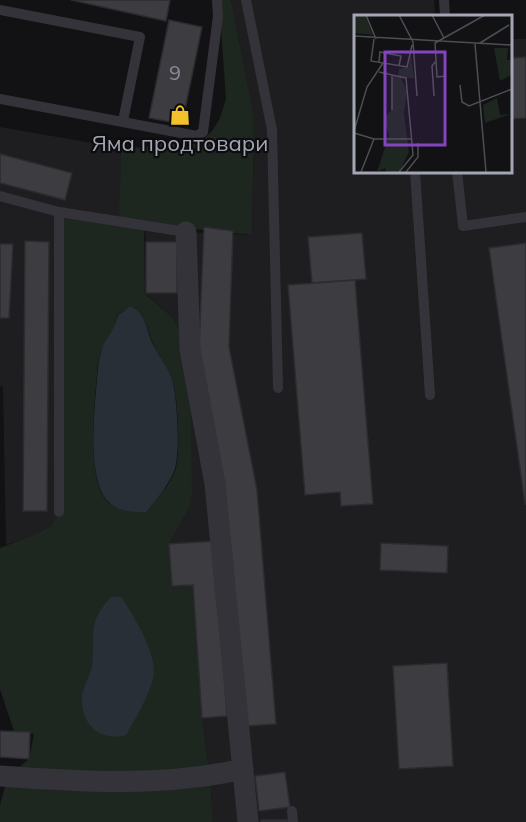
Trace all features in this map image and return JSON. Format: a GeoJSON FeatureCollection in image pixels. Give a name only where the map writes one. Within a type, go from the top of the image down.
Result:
{"type":"FeatureCollection","features":[{"type":"Feature","properties":{"kind":"street"},"geometry":{"type":"LineString","coordinates":[[186,232],[190,349],[215,484],[248,822]]}},
{"type":"Feature","properties":{"kind":"street"},"geometry":{"type":"LineString","coordinates":[[0,776],[120,782],[210,777],[243,769]]}},
{"type":"Feature","properties":{"kind":"lane"},"geometry":{"type":"LineString","coordinates":[[0,99],[197,136],[203,132],[218,16],[217,0]]}},
{"type":"Feature","properties":{"kind":"lane"},"geometry":{"type":"LineString","coordinates":[[246,0],[272,130],[278,388]]}},
{"type":"Feature","properties":{"kind":"lane"},"geometry":{"type":"LineString","coordinates":[[444,0],[445,15]]}},
{"type":"Feature","properties":{"kind":"lane"},"geometry":{"type":"LineString","coordinates":[[0,10],[140,37],[123,121]]}},
{"type":"Feature","properties":{"kind":"lane"},"geometry":{"type":"LineString","coordinates":[[415,172],[430,395]]}},
{"type":"Feature","properties":{"kind":"lane"},"geometry":{"type":"LineString","coordinates":[[457,172],[463,226],[526,217]]}},
{"type":"Feature","properties":{"kind":"lane"},"geometry":{"type":"LineString","coordinates":[[0,196],[59,212],[186,232]]}},
{"type":"Feature","properties":{"kind":"lane"},"geometry":{"type":"LineString","coordinates":[[59,212],[59,512]]}},
{"type":"Feature","properties":{"kind":"shaded area"},"geometry":{"type":"Polygon","coordinates":[[[219,0],[231,0],[254,116],[252,235],[135,223],[144,225],[145,294],[171,316],[190,349],[192,493],[188,510],[169,544],[172,586],[193,585],[202,718],[210,776],[213,822],[0,822],[0,805],[8,776],[29,759],[34,734],[14,731],[0,689],[0,548],[52,525],[59,511],[59,212],[119,221],[121,148],[147,147],[153,140],[189,145],[203,140],[220,118],[226,99],[219,0]],[[130,306],[117,316],[113,329],[103,345],[98,361],[93,433],[96,472],[106,500],[119,508],[146,512],[166,487],[175,471],[178,425],[172,379],[153,343],[144,317],[130,306]]]}},
{"type":"Feature","properties":{"kind":"shaded area"},"geometry":{"type":"Polygon","coordinates":[[[231,0],[434,0],[435,15],[354,15],[354,172],[511,172],[511,39],[526,39],[526,822],[213,822],[210,776],[202,718],[172,586],[169,544],[188,510],[171,316],[147,295],[138,310],[145,318],[152,342],[172,379],[176,404],[178,445],[175,470],[158,499],[146,512],[115,507],[105,499],[100,488],[94,463],[93,445],[98,361],[103,345],[113,329],[117,316],[130,306],[138,309],[146,293],[144,225],[186,232],[252,235],[254,116],[231,0]]]}},
{"type":"Feature","properties":{"kind":"shaded area"},"geometry":{"type":"Polygon","coordinates":[[[0,127],[121,148],[120,221],[59,512],[52,525],[6,545],[3,387],[0,386],[0,127]]]}},
{"type":"Feature","properties":{"kind":"shaded area"},"geometry":{"type":"Polygon","coordinates":[[[130,306],[143,317],[152,343],[170,374],[177,411],[178,439],[174,471],[146,512],[120,509],[107,500],[100,488],[94,454],[94,413],[99,361],[103,345],[118,316],[130,306]]]}},
{"type":"Feature","properties":{"kind":"shaded area"},"geometry":{"type":"Polygon","coordinates":[[[111,597],[121,597],[132,615],[149,648],[154,670],[151,686],[134,722],[126,735],[117,737],[108,736],[94,729],[88,723],[82,706],[83,693],[92,666],[95,622],[103,606],[111,597]]]}},
{"type":"Feature","properties":{"kind":"building"},"geometry":{"type":"Polygon","coordinates":[[[71,0],[170,0],[166,21],[71,0]]]}},
{"type":"Feature","properties":{"kind":"building"},"geometry":{"type":"Polygon","coordinates":[[[169,20],[202,27],[182,124],[149,118],[169,20]]]}},
{"type":"Feature","properties":{"kind":"building"},"geometry":{"type":"Polygon","coordinates":[[[526,57],[526,118],[511,119],[511,58],[526,57]]]}},
{"type":"Feature","properties":{"kind":"building"},"geometry":{"type":"Polygon","coordinates":[[[0,154],[72,173],[65,200],[0,183],[0,154]]]}},
{"type":"Feature","properties":{"kind":"building"},"geometry":{"type":"Polygon","coordinates":[[[204,227],[233,231],[229,347],[257,490],[276,724],[247,726],[199,347],[204,227]]]}},
{"type":"Feature","properties":{"kind":"building"},"geometry":{"type":"Polygon","coordinates":[[[362,233],[366,279],[312,283],[308,237],[362,233]]]}},
{"type":"Feature","properties":{"kind":"building"},"geometry":{"type":"Polygon","coordinates":[[[25,241],[49,242],[47,511],[23,511],[25,241]]]}},
{"type":"Feature","properties":{"kind":"building"},"geometry":{"type":"Polygon","coordinates":[[[146,242],[177,242],[177,293],[146,293],[146,242]]]}},
{"type":"Feature","properties":{"kind":"building"},"geometry":{"type":"Polygon","coordinates":[[[526,243],[526,504],[525,504],[489,248],[526,243]]]}},
{"type":"Feature","properties":{"kind":"building"},"geometry":{"type":"Polygon","coordinates":[[[0,244],[13,244],[9,318],[0,318],[0,244]]]}},
{"type":"Feature","properties":{"kind":"building"},"geometry":{"type":"Polygon","coordinates":[[[355,280],[373,504],[341,506],[340,492],[305,495],[288,285],[355,280]]]}},
{"type":"Feature","properties":{"kind":"building"},"geometry":{"type":"Polygon","coordinates":[[[215,541],[227,716],[202,718],[193,585],[172,586],[169,544],[215,541]]]}},
{"type":"Feature","properties":{"kind":"building"},"geometry":{"type":"Polygon","coordinates":[[[381,543],[448,546],[447,573],[380,570],[381,543]]]}},
{"type":"Feature","properties":{"kind":"building"},"geometry":{"type":"Polygon","coordinates":[[[447,663],[453,766],[399,769],[393,666],[447,663]]]}},
{"type":"Feature","properties":{"kind":"building"},"geometry":{"type":"Polygon","coordinates":[[[0,731],[30,732],[29,759],[0,757],[0,731]]]}},
{"type":"Feature","properties":{"kind":"building"},"geometry":{"type":"Polygon","coordinates":[[[285,772],[290,807],[259,811],[255,776],[285,772]]]}},
{"type":"Feature","properties":{"kind":"building"},"geometry":{"type":"Polygon","coordinates":[[[261,820],[287,820],[287,822],[261,822],[261,820]]]}},
{"type":"Feature","properties":{"kind":"place","name":"Яма продтовари"},"geometry":{"type":"Point","coordinates":[180,115]}}]}
